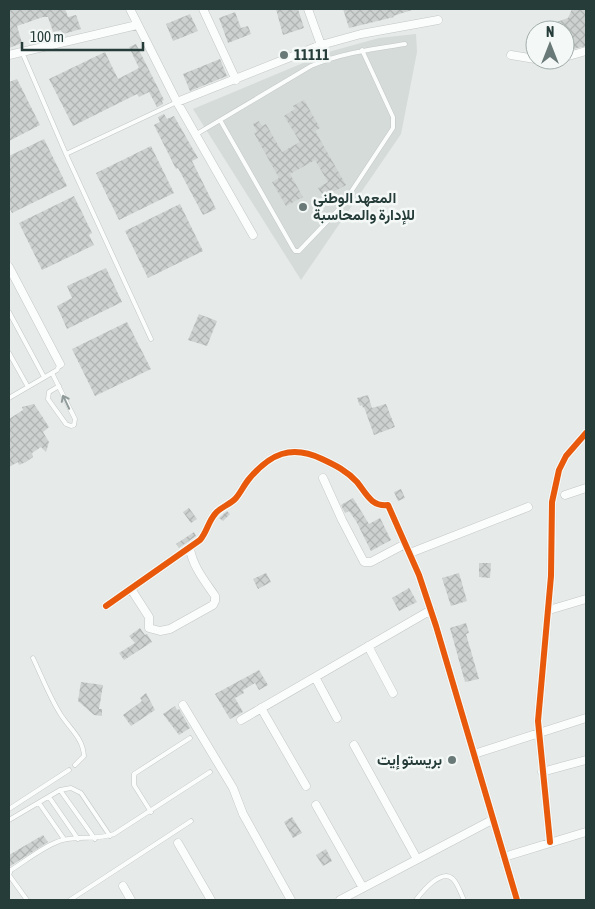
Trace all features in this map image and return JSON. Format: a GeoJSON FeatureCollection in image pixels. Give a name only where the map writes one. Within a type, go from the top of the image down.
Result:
{"type":"FeatureCollection","features":[{"type":"Feature","properties":{"kind":"street"},"geometry":{"type":"LineString","coordinates":[[130,9],[177,102],[252,235]]}},
{"type":"Feature","properties":{"kind":"street"},"geometry":{"type":"LineString","coordinates":[[203,9],[236,80]]}},
{"type":"Feature","properties":{"kind":"street"},"geometry":{"type":"LineString","coordinates":[[308,9],[321,45]]}},
{"type":"Feature","properties":{"kind":"street"},"geometry":{"type":"LineString","coordinates":[[177,102],[321,45],[361,34],[438,20]]}},
{"type":"Feature","properties":{"kind":"street"},"geometry":{"type":"LineString","coordinates":[[9,55],[137,24]]}},
{"type":"Feature","properties":{"kind":"street"},"geometry":{"type":"LineString","coordinates":[[511,55],[525,58]]}},
{"type":"Feature","properties":{"kind":"street"},"geometry":{"type":"LineString","coordinates":[[9,267],[60,364]]}},
{"type":"Feature","properties":{"kind":"street"},"geometry":{"type":"LineString","coordinates":[[550,842],[538,733],[540,691],[549,610],[552,502],[559,470],[566,456],[586,433]]}},
{"type":"Feature","properties":{"kind":"street"},"geometry":{"type":"LineString","coordinates":[[106,606],[190,549],[204,536],[216,512],[233,501],[248,480],[274,456],[295,451],[313,455],[339,468],[355,479],[370,500],[377,504],[388,505],[410,553],[431,610],[517,900]]}},
{"type":"Feature","properties":{"kind":"street"},"geometry":{"type":"LineString","coordinates":[[323,478],[364,562],[371,562],[405,544]]}},
{"type":"Feature","properties":{"kind":"street"},"geometry":{"type":"LineString","coordinates":[[565,495],[586,488]]}},
{"type":"Feature","properties":{"kind":"street"},"geometry":{"type":"LineString","coordinates":[[410,553],[528,507]]}},
{"type":"Feature","properties":{"kind":"street"},"geometry":{"type":"LineString","coordinates":[[131,589],[148,614],[149,628],[156,631],[170,629],[213,605],[216,601],[215,596],[198,572],[190,549]]}},
{"type":"Feature","properties":{"kind":"street"},"geometry":{"type":"LineString","coordinates":[[549,610],[586,599]]}},
{"type":"Feature","properties":{"kind":"street"},"geometry":{"type":"LineString","coordinates":[[241,720],[431,610]]}},
{"type":"Feature","properties":{"kind":"street"},"geometry":{"type":"LineString","coordinates":[[368,646],[394,692]]}},
{"type":"Feature","properties":{"kind":"street"},"geometry":{"type":"LineString","coordinates":[[315,677],[337,718]]}},
{"type":"Feature","properties":{"kind":"street"},"geometry":{"type":"LineString","coordinates":[[183,705],[234,788],[244,814],[291,900]]}},
{"type":"Feature","properties":{"kind":"street"},"geometry":{"type":"LineString","coordinates":[[261,708],[306,786]]}},
{"type":"Feature","properties":{"kind":"street"},"geometry":{"type":"LineString","coordinates":[[474,754],[586,718]]}},
{"type":"Feature","properties":{"kind":"street"},"geometry":{"type":"LineString","coordinates":[[354,745],[418,859]]}},
{"type":"Feature","properties":{"kind":"street"},"geometry":{"type":"LineString","coordinates":[[542,772],[586,760]]}},
{"type":"Feature","properties":{"kind":"street"},"geometry":{"type":"LineString","coordinates":[[316,805],[363,888]]}},
{"type":"Feature","properties":{"kind":"street"},"geometry":{"type":"LineString","coordinates":[[340,900],[492,820]]}},
{"type":"Feature","properties":{"kind":"street"},"geometry":{"type":"LineString","coordinates":[[504,857],[586,832]]}},
{"type":"Feature","properties":{"kind":"street"},"geometry":{"type":"LineString","coordinates":[[178,844],[211,900]]}},
{"type":"Feature","properties":{"kind":"street"},"geometry":{"type":"LineString","coordinates":[[123,886],[131,900]]}},
{"type":"Feature","properties":{"kind":"lane"},"geometry":{"type":"LineString","coordinates":[[195,135],[322,61],[362,50],[405,44]]}},
{"type":"Feature","properties":{"kind":"lane"},"geometry":{"type":"LineString","coordinates":[[220,120],[293,248],[295,251],[299,251],[341,207],[393,128],[393,117],[362,50]]}},
{"type":"Feature","properties":{"kind":"lane"},"geometry":{"type":"LineString","coordinates":[[22,52],[66,154],[151,339]]}},
{"type":"Feature","properties":{"kind":"lane"},"geometry":{"type":"LineString","coordinates":[[66,154],[177,102]]}},
{"type":"Feature","properties":{"kind":"lane"},"geometry":{"type":"LineString","coordinates":[[9,312],[44,377]]}},
{"type":"Feature","properties":{"kind":"lane"},"geometry":{"type":"LineString","coordinates":[[9,353],[28,387]]}},
{"type":"Feature","properties":{"kind":"lane"},"geometry":{"type":"LineString","coordinates":[[9,398],[58,369],[60,364]]}},
{"type":"Feature","properties":{"kind":"lane"},"geometry":{"type":"LineString","coordinates":[[52,373],[59,386],[75,421],[70,426],[67,425],[48,399],[49,392],[59,386]]}},
{"type":"Feature","properties":{"kind":"lane"},"geometry":{"type":"LineString","coordinates":[[33,658],[61,715],[80,740],[84,756],[75,765]]}},
{"type":"Feature","properties":{"kind":"lane"},"geometry":{"type":"LineString","coordinates":[[151,812],[134,785],[134,774],[190,738]]}},
{"type":"Feature","properties":{"kind":"lane"},"geometry":{"type":"LineString","coordinates":[[9,809],[69,770]]}},
{"type":"Feature","properties":{"kind":"lane"},"geometry":{"type":"LineString","coordinates":[[27,900],[9,875],[10,872],[54,843],[64,840],[95,839],[110,836],[151,812],[210,772]]}},
{"type":"Feature","properties":{"kind":"lane"},"geometry":{"type":"LineString","coordinates":[[9,820],[60,790],[71,788],[80,793],[110,836]]}},
{"type":"Feature","properties":{"kind":"lane"},"geometry":{"type":"LineString","coordinates":[[60,790],[95,839]]}},
{"type":"Feature","properties":{"kind":"lane"},"geometry":{"type":"LineString","coordinates":[[49,797],[78,839]]}},
{"type":"Feature","properties":{"kind":"lane"},"geometry":{"type":"LineString","coordinates":[[39,803],[64,840]]}},
{"type":"Feature","properties":{"kind":"lane"},"geometry":{"type":"LineString","coordinates":[[70,900],[192,821]]}},
{"type":"Feature","properties":{"kind":"lane"},"geometry":{"type":"LineString","coordinates":[[416,900],[429,885],[447,876],[453,879],[464,900]]}},
{"type":"Feature","properties":{"kind":"shaded area","name":"المعهد الوطني للإدارة والمحاسبة"},"geometry":{"type":"Polygon","coordinates":[[[416,34],[417,52],[401,134],[301,280],[193,109],[332,51],[379,38],[416,34]]]}},
{"type":"Feature","properties":{"kind":"building"},"geometry":{"type":"Polygon","coordinates":[[[9,9],[65,9],[68,17],[76,15],[81,29],[63,34],[61,30],[53,32],[48,17],[43,17],[17,26],[22,43],[9,48],[9,9]]]}},
{"type":"Feature","properties":{"kind":"building"},"geometry":{"type":"Polygon","coordinates":[[[276,9],[298,9],[304,28],[283,35],[276,9]]]}},
{"type":"Feature","properties":{"kind":"building"},"geometry":{"type":"Polygon","coordinates":[[[343,9],[412,10],[394,17],[349,28],[343,9]]]}},
{"type":"Feature","properties":{"kind":"building"},"geometry":{"type":"Polygon","coordinates":[[[572,9],[586,9],[586,46],[575,49],[575,20],[562,20],[568,18],[572,9]]]}},
{"type":"Feature","properties":{"kind":"building"},"geometry":{"type":"Polygon","coordinates":[[[235,12],[241,28],[248,26],[251,34],[228,43],[219,18],[235,12]]]}},
{"type":"Feature","properties":{"kind":"building"},"geometry":{"type":"Polygon","coordinates":[[[190,14],[198,31],[173,41],[166,24],[190,14]]]}},
{"type":"Feature","properties":{"kind":"building"},"geometry":{"type":"Polygon","coordinates":[[[136,44],[164,100],[162,101],[163,104],[157,107],[149,92],[139,97],[137,94],[73,126],[49,79],[105,52],[118,79],[139,68],[129,47],[136,44]]]}},
{"type":"Feature","properties":{"kind":"building"},"geometry":{"type":"Polygon","coordinates":[[[220,59],[227,76],[190,91],[183,74],[220,59]]]}},
{"type":"Feature","properties":{"kind":"building"},"geometry":{"type":"Polygon","coordinates":[[[17,79],[40,125],[9,141],[9,82],[17,79]]]}},
{"type":"Feature","properties":{"kind":"building"},"geometry":{"type":"Polygon","coordinates":[[[304,100],[320,128],[315,131],[346,185],[324,197],[318,188],[328,182],[315,160],[290,174],[303,197],[286,206],[272,182],[279,178],[254,133],[257,132],[253,124],[259,121],[262,126],[266,124],[282,152],[300,142],[284,116],[295,109],[293,106],[304,100]]]}},
{"type":"Feature","properties":{"kind":"building"},"geometry":{"type":"Polygon","coordinates":[[[164,114],[167,119],[174,116],[198,158],[192,161],[216,209],[203,215],[178,168],[176,169],[154,125],[160,122],[158,117],[164,114]]]}},
{"type":"Feature","properties":{"kind":"building"},"geometry":{"type":"Polygon","coordinates":[[[44,139],[67,186],[12,213],[9,207],[9,156],[44,139]]]}},
{"type":"Feature","properties":{"kind":"building"},"geometry":{"type":"Polygon","coordinates":[[[151,146],[174,193],[119,220],[96,173],[151,146]]]}},
{"type":"Feature","properties":{"kind":"building"},"geometry":{"type":"Polygon","coordinates":[[[74,196],[92,233],[89,235],[94,245],[42,270],[19,223],[74,196]]]}},
{"type":"Feature","properties":{"kind":"building"},"geometry":{"type":"Polygon","coordinates":[[[180,204],[203,251],[148,278],[125,231],[180,204]]]}},
{"type":"Feature","properties":{"kind":"building"},"geometry":{"type":"Polygon","coordinates":[[[106,268],[122,302],[67,329],[57,306],[72,298],[67,286],[106,268]]]}},
{"type":"Feature","properties":{"kind":"building"},"geometry":{"type":"Polygon","coordinates":[[[199,314],[217,321],[207,346],[188,340],[199,314]]]}},
{"type":"Feature","properties":{"kind":"building"},"geometry":{"type":"Polygon","coordinates":[[[127,322],[151,369],[95,396],[72,349],[127,322]]]}},
{"type":"Feature","properties":{"kind":"building"},"geometry":{"type":"Polygon","coordinates":[[[368,395],[372,408],[386,404],[395,427],[374,435],[364,407],[360,406],[357,398],[368,395]]]}},
{"type":"Feature","properties":{"kind":"building"},"geometry":{"type":"Polygon","coordinates":[[[34,404],[49,427],[43,432],[49,442],[46,452],[41,447],[32,453],[33,457],[26,462],[19,465],[18,462],[9,467],[9,419],[23,410],[22,407],[34,404]]]}},
{"type":"Feature","properties":{"kind":"building"},"geometry":{"type":"Polygon","coordinates":[[[401,489],[405,498],[398,501],[394,492],[401,489]]]}},
{"type":"Feature","properties":{"kind":"building"},"geometry":{"type":"Polygon","coordinates":[[[353,498],[369,524],[380,518],[391,540],[371,551],[356,521],[349,511],[345,513],[341,505],[353,498]]]}},
{"type":"Feature","properties":{"kind":"building"},"geometry":{"type":"Polygon","coordinates":[[[189,508],[197,519],[191,523],[183,512],[189,508]]]}},
{"type":"Feature","properties":{"kind":"building"},"geometry":{"type":"Polygon","coordinates":[[[227,511],[230,514],[223,521],[219,518],[227,511]]]}},
{"type":"Feature","properties":{"kind":"building"},"geometry":{"type":"Polygon","coordinates":[[[194,532],[196,536],[179,548],[176,544],[194,532]]]}},
{"type":"Feature","properties":{"kind":"building"},"geometry":{"type":"Polygon","coordinates":[[[479,563],[491,563],[490,578],[479,577],[479,563]]]}},
{"type":"Feature","properties":{"kind":"building"},"geometry":{"type":"Polygon","coordinates":[[[266,573],[271,582],[258,589],[253,579],[266,573]]]}},
{"type":"Feature","properties":{"kind":"building"},"geometry":{"type":"Polygon","coordinates":[[[459,573],[467,601],[451,606],[442,578],[459,573]]]}},
{"type":"Feature","properties":{"kind":"building"},"geometry":{"type":"Polygon","coordinates":[[[409,588],[417,602],[399,611],[392,598],[409,588]]]}},
{"type":"Feature","properties":{"kind":"building"},"geometry":{"type":"Polygon","coordinates":[[[466,623],[469,633],[466,634],[479,679],[465,682],[450,628],[466,623]]]}},
{"type":"Feature","properties":{"kind":"building"},"geometry":{"type":"Polygon","coordinates":[[[140,628],[152,642],[124,660],[119,653],[135,643],[129,636],[140,628]]]}},
{"type":"Feature","properties":{"kind":"building"},"geometry":{"type":"Polygon","coordinates":[[[259,670],[268,685],[259,690],[255,683],[243,690],[244,693],[235,698],[243,712],[230,719],[215,694],[259,670]]]}},
{"type":"Feature","properties":{"kind":"building"},"geometry":{"type":"Polygon","coordinates":[[[81,682],[103,685],[99,709],[102,709],[102,716],[94,715],[78,701],[81,682]]]}},
{"type":"Feature","properties":{"kind":"building"},"geometry":{"type":"Polygon","coordinates":[[[146,693],[155,710],[131,726],[123,715],[142,701],[140,698],[146,693]]]}},
{"type":"Feature","properties":{"kind":"building"},"geometry":{"type":"Polygon","coordinates":[[[175,706],[177,710],[179,709],[190,728],[179,735],[163,714],[175,706]]]}},
{"type":"Feature","properties":{"kind":"building"},"geometry":{"type":"Polygon","coordinates":[[[292,817],[302,833],[293,838],[284,822],[292,817]]]}},
{"type":"Feature","properties":{"kind":"building"},"geometry":{"type":"Polygon","coordinates":[[[43,835],[48,842],[9,867],[9,855],[43,835]]]}},
{"type":"Feature","properties":{"kind":"building"},"geometry":{"type":"Polygon","coordinates":[[[326,849],[332,861],[323,866],[316,855],[326,849]]]}},
{"type":"Feature","properties":{"kind":"cycle path"},"geometry":{"type":"LineString","coordinates":[[550,842],[538,721],[551,576],[552,502],[559,470],[566,456],[586,433]]}},
{"type":"Feature","properties":{"kind":"cycle path"},"geometry":{"type":"LineString","coordinates":[[106,606],[200,540],[217,512],[234,500],[257,470],[273,458],[282,454],[300,452],[322,459],[345,471],[357,482],[373,502],[388,505],[419,575],[436,626],[517,900]]}},
{"type":"Feature","properties":{"kind":"place","name":"11111"},"geometry":{"type":"Point","coordinates":[284,55]}},
{"type":"Feature","properties":{"kind":"place","name":"المعهد الوطني للإدارة والمحاسبة"},"geometry":{"type":"Point","coordinates":[303,207]}},
{"type":"Feature","properties":{"kind":"place","name":"بريستو إيت"},"geometry":{"type":"Point","coordinates":[452,760]}}]}
